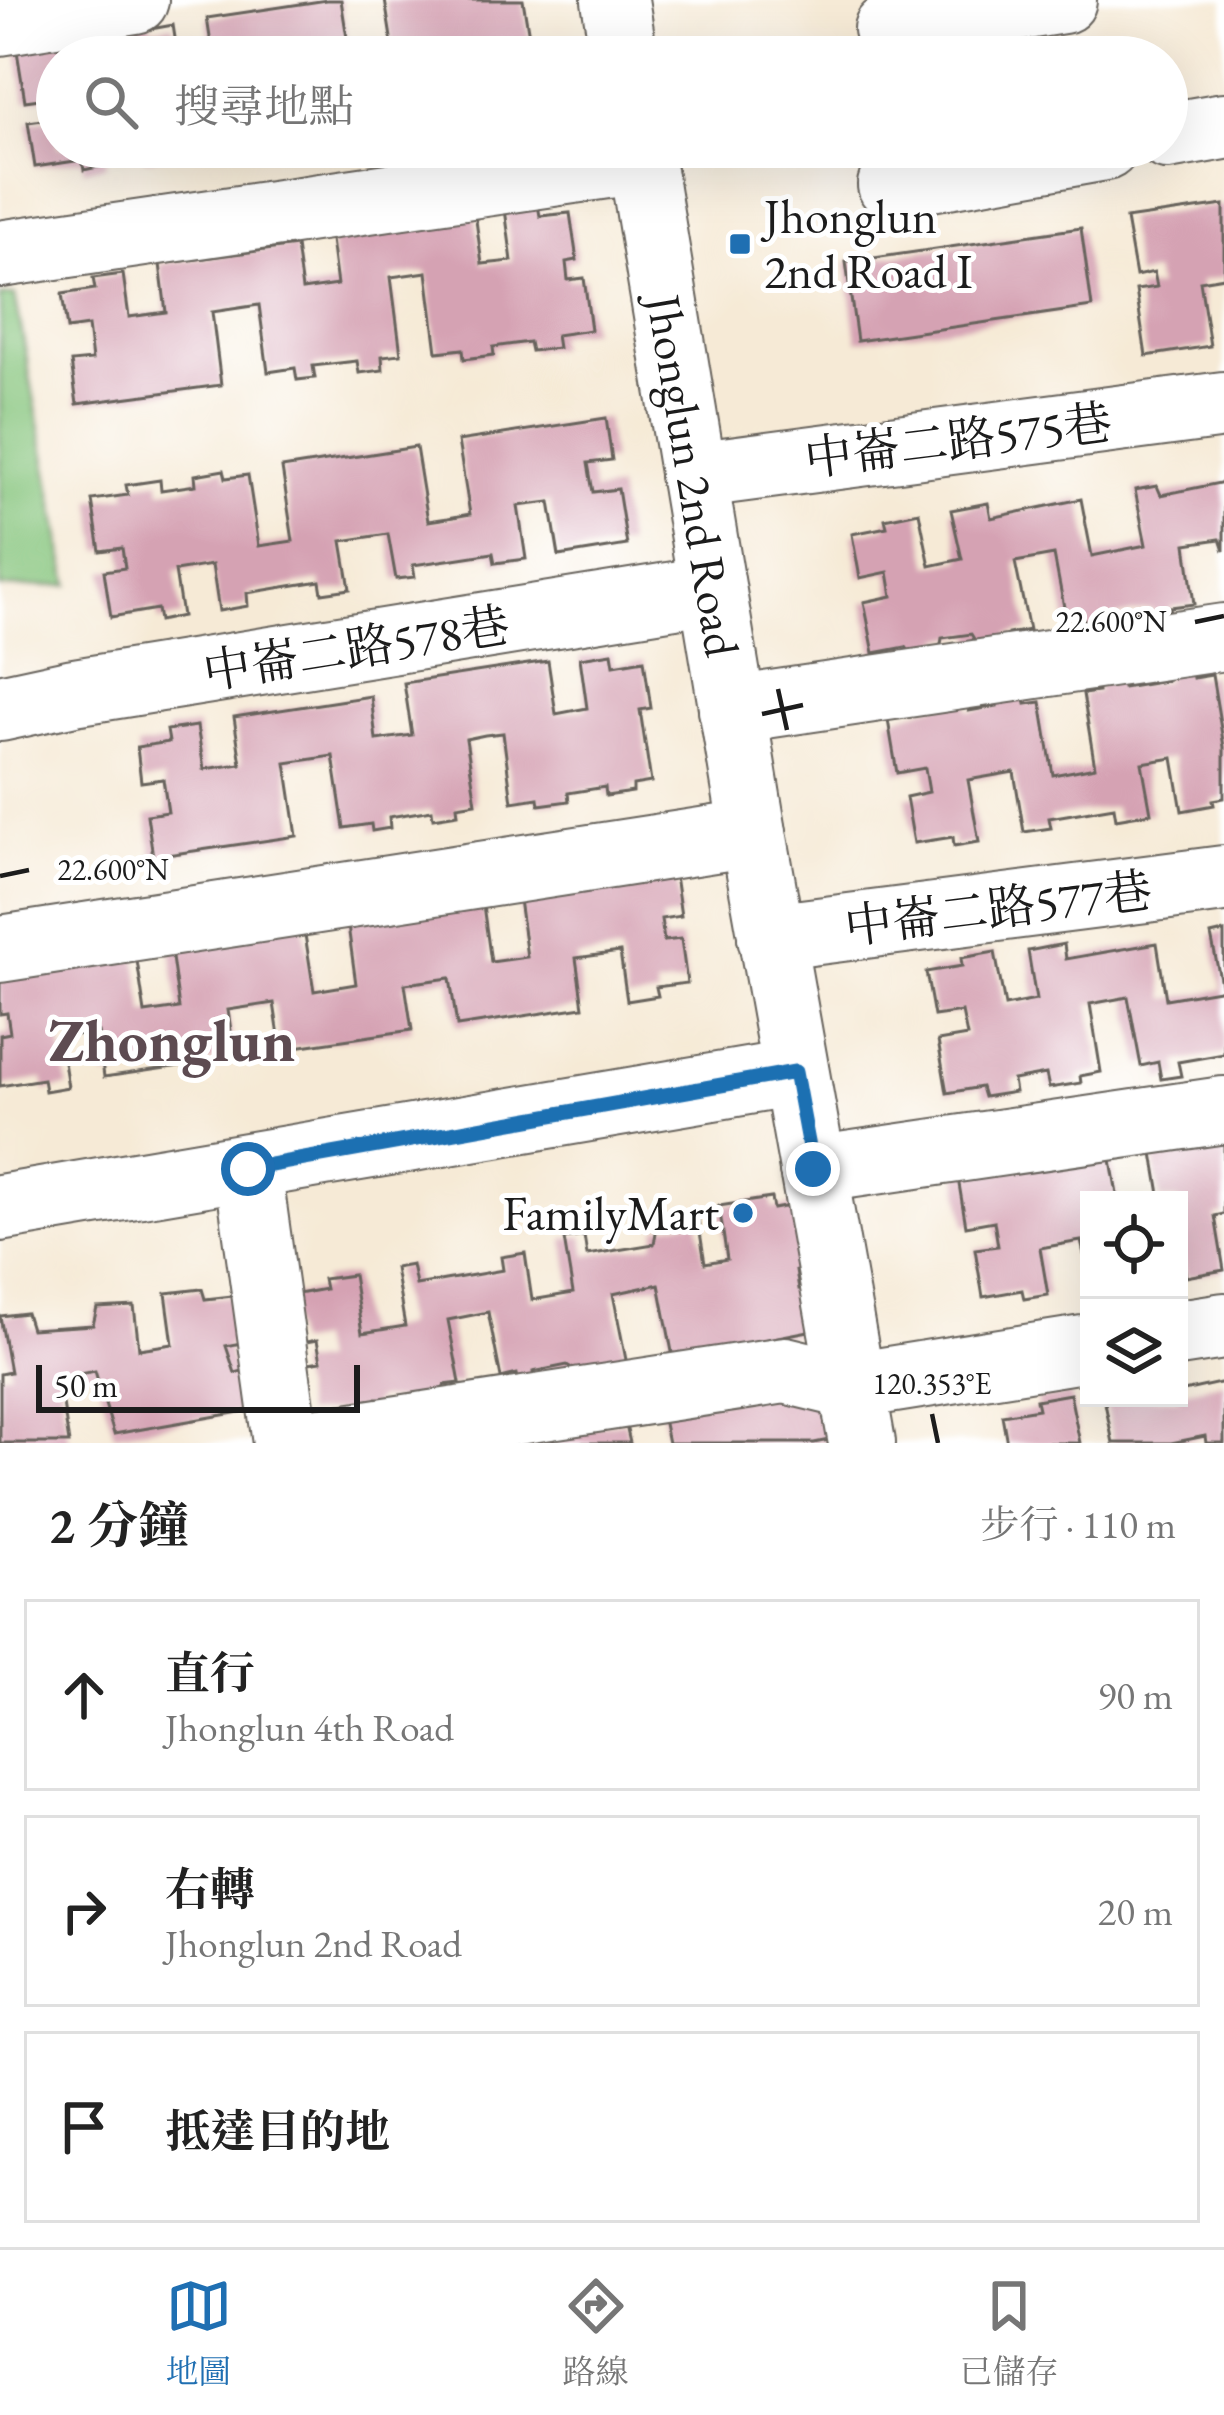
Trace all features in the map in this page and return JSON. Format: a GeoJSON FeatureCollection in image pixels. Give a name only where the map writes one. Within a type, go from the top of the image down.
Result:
{"type":"FeatureCollection","features":[{"type":"Feature","properties":{"kind":"street"},"geometry":{"type":"LineString","coordinates":[[0,22],[135,0]]}},
{"type":"Feature","properties":{"kind":"street"},"geometry":{"type":"LineString","coordinates":[[615,0],[621,36]]}},
{"type":"Feature","properties":{"kind":"street"},"geometry":{"type":"LineString","coordinates":[[887,29],[1064,0]]}},
{"type":"Feature","properties":{"kind":"street"},"geometry":{"type":"LineString","coordinates":[[1188,132],[1224,126]]}},
{"type":"Feature","properties":{"kind":"street"},"geometry":{"type":"LineString","coordinates":[[0,254],[545,168]]}},
{"type":"Feature","properties":{"kind":"street","name":"Jhonglun 2nd Road"},"geometry":{"type":"LineString","coordinates":[[642,168],[753,833],[857,1415]]}},
{"type":"Feature","properties":{"kind":"street"},"geometry":{"type":"LineString","coordinates":[[891,185],[987,168]]}},
{"type":"Feature","properties":{"kind":"street","name":"中崙二路575巷"},"geometry":{"type":"LineString","coordinates":[[693,475],[1224,405]]}},
{"type":"Feature","properties":{"kind":"street","name":"中崙二路578巷"},"geometry":{"type":"LineString","coordinates":[[0,708],[712,589]]}},
{"type":"Feature","properties":{"kind":"street"},"geometry":{"type":"LineString","coordinates":[[732,710],[1224,637]]}},
{"type":"Feature","properties":{"kind":"street"},"geometry":{"type":"LineString","coordinates":[[0,949],[753,833]]}},
{"type":"Feature","properties":{"kind":"street","name":"中崙二路577巷"},"geometry":{"type":"LineString","coordinates":[[771,937],[1224,879]]}},
{"type":"Feature","properties":{"kind":"street"},"geometry":{"type":"LineString","coordinates":[[0,1208],[795,1072]]}},
{"type":"Feature","properties":{"kind":"street"},"geometry":{"type":"LineString","coordinates":[[813,1169],[1224,1110]]}},
{"type":"Feature","properties":{"kind":"street"},"geometry":{"type":"LineString","coordinates":[[248,1169],[286,1443]]}},
{"type":"Feature","properties":{"kind":"street"},"geometry":{"type":"LineString","coordinates":[[1188,1332],[1224,1326]]}},
{"type":"Feature","properties":{"kind":"street"},"geometry":{"type":"LineString","coordinates":[[307,1443],[785,1370],[857,1415],[1080,1351]]}},
{"type":"Feature","properties":{"kind":"green space"},"geometry":{"type":"Polygon","coordinates":[[[15,295],[69,585],[0,588],[0,296],[15,295]]]}},
{"type":"Feature","properties":{"kind":"building"},"geometry":{"type":"Polygon","coordinates":[[[341,0],[347,36],[210,36],[207,18],[341,0]]]}},
{"type":"Feature","properties":{"kind":"building"},"geometry":{"type":"Polygon","coordinates":[[[385,0],[523,0],[529,36],[391,36],[385,0]]]}},
{"type":"Feature","properties":{"kind":"building"},"geometry":{"type":"Polygon","coordinates":[[[150,21],[151,29],[173,25],[175,36],[84,36],[150,21]]]}},
{"type":"Feature","properties":{"kind":"building"},"geometry":{"type":"Polygon","coordinates":[[[36,47],[36,100],[25,101],[17,51],[36,47]]]}},
{"type":"Feature","properties":{"kind":"building"},"geometry":{"type":"Polygon","coordinates":[[[36,121],[36,167],[35,167],[28,122],[36,121]]]}},
{"type":"Feature","properties":{"kind":"building"},"geometry":{"type":"Polygon","coordinates":[[[538,205],[540,216],[570,213],[577,260],[566,262],[568,280],[584,278],[591,330],[556,335],[558,348],[531,351],[529,342],[493,347],[494,355],[464,359],[463,349],[437,352],[427,272],[391,277],[401,354],[382,356],[383,370],[359,373],[357,361],[313,366],[315,378],[297,380],[295,368],[268,372],[259,305],[212,312],[221,385],[77,404],[71,362],[92,360],[88,326],[67,329],[62,294],[95,289],[93,278],[123,274],[129,317],[166,312],[160,264],[296,246],[302,290],[337,285],[330,232],[475,213],[482,264],[512,261],[505,209],[538,205]]]}},
{"type":"Feature","properties":{"kind":"building"},"geometry":{"type":"Polygon","coordinates":[[[1224,205],[1224,277],[1200,281],[1210,346],[1146,356],[1136,290],[1157,287],[1154,272],[1136,276],[1126,219],[1224,205]]]}},
{"type":"Feature","properties":{"kind":"building"},"geometry":{"type":"Polygon","coordinates":[[[1081,228],[1092,307],[857,341],[846,262],[1081,228]]]}},
{"type":"Feature","properties":{"kind":"building"},"geometry":{"type":"Polygon","coordinates":[[[606,418],[612,460],[588,463],[593,492],[618,489],[627,545],[559,556],[550,502],[518,506],[526,559],[495,563],[493,553],[413,565],[415,577],[396,579],[388,534],[342,541],[350,589],[322,593],[320,581],[247,593],[248,606],[219,611],[212,565],[175,571],[182,616],[159,621],[157,609],[111,617],[104,571],[125,568],[122,548],[100,551],[92,500],[128,495],[126,485],[160,480],[161,490],[196,485],[195,475],[224,470],[226,478],[248,475],[259,546],[293,541],[282,468],[416,447],[428,521],[448,518],[470,514],[458,441],[606,418]]]}},
{"type":"Feature","properties":{"kind":"building"},"geometry":{"type":"Polygon","coordinates":[[[1224,482],[1224,551],[1220,539],[1186,544],[1194,604],[1170,607],[1172,616],[1160,618],[1150,609],[1106,619],[1105,632],[1088,636],[1084,619],[1067,623],[1054,555],[1015,562],[1029,630],[979,647],[971,634],[942,638],[940,650],[914,658],[906,647],[874,653],[864,602],[892,596],[888,572],[860,578],[852,534],[887,527],[885,519],[919,512],[930,566],[962,559],[951,510],[988,503],[991,518],[1081,499],[1092,556],[1146,545],[1135,490],[1157,486],[1161,495],[1224,482]]]}},
{"type":"Feature","properties":{"kind":"building"},"geometry":{"type":"Polygon","coordinates":[[[612,653],[614,665],[644,660],[651,708],[640,710],[651,782],[633,785],[633,792],[606,796],[605,787],[568,793],[569,801],[512,802],[503,733],[485,735],[466,739],[476,803],[457,806],[458,814],[433,818],[432,810],[389,817],[390,828],[372,831],[371,824],[344,828],[333,756],[286,763],[297,836],[153,857],[147,815],[168,812],[163,779],[141,782],[137,747],[169,742],[167,730],[197,726],[204,769],[241,764],[234,717],[371,696],[376,740],[412,735],[404,683],[548,661],[556,714],[587,708],[580,658],[612,653]]]}},
{"type":"Feature","properties":{"kind":"building"},"geometry":{"type":"Polygon","coordinates":[[[1191,669],[1193,678],[1212,675],[1224,747],[1224,798],[1213,800],[1214,805],[1182,811],[1173,758],[1142,763],[1151,813],[1116,819],[1114,807],[1049,818],[1051,828],[1024,832],[1014,772],[968,780],[979,842],[954,846],[953,837],[914,843],[906,797],[929,792],[925,768],[897,773],[888,720],[966,696],[969,711],[1024,694],[1026,704],[1041,702],[1053,775],[1095,767],[1083,694],[1098,692],[1097,683],[1122,679],[1123,688],[1166,681],[1165,673],[1191,669]]]}},
{"type":"Feature","properties":{"kind":"building"},"geometry":{"type":"Polygon","coordinates":[[[673,862],[681,916],[661,919],[664,941],[681,939],[687,983],[656,987],[658,996],[627,1001],[620,952],[576,958],[583,1007],[457,1026],[450,978],[405,984],[412,1030],[281,1049],[274,1003],[228,1010],[235,1058],[104,1077],[98,1032],[60,1037],[68,1087],[45,1091],[43,1079],[0,1086],[0,1035],[10,1033],[7,1013],[0,1014],[0,963],[134,941],[145,1013],[179,1008],[169,936],[302,916],[314,991],[356,984],[346,911],[481,891],[491,962],[527,957],[517,885],[673,862]]]}},
{"type":"Feature","properties":{"kind":"building"},"geometry":{"type":"Polygon","coordinates":[[[1224,932],[1224,989],[1222,989],[1211,935],[1224,932]]]}},
{"type":"Feature","properties":{"kind":"building"},"geometry":{"type":"Polygon","coordinates":[[[1157,943],[1166,999],[1224,989],[1224,1054],[1178,1062],[1181,1076],[1161,1079],[1158,1062],[1141,1066],[1128,997],[1090,1004],[1101,1072],[1080,1076],[1081,1083],[1049,1088],[1046,1074],[1013,1080],[1015,1092],[984,1097],[981,1087],[947,1093],[938,1041],[967,1036],[962,1012],[934,1016],[926,972],[962,966],[961,958],[995,952],[1005,1006],[1036,1000],[1028,951],[1064,944],[1066,959],[1157,943]]]}},
{"type":"Feature","properties":{"kind":"building"},"geometry":{"type":"Polygon","coordinates":[[[1224,1135],[1224,1214],[1215,1216],[1224,1270],[1188,1277],[1188,1191],[1159,1191],[1152,1147],[1224,1135]]]}},
{"type":"Feature","properties":{"kind":"building"},"geometry":{"type":"Polygon","coordinates":[[[1110,1154],[1116,1191],[1080,1191],[1080,1241],[1040,1248],[1048,1295],[1024,1299],[1022,1290],[983,1297],[975,1249],[998,1246],[994,1221],[966,1226],[957,1172],[1110,1154]]]}},
{"type":"Feature","properties":{"kind":"building"},"geometry":{"type":"Polygon","coordinates":[[[771,1198],[773,1209],[811,1202],[821,1267],[796,1271],[799,1289],[812,1286],[819,1329],[673,1357],[659,1284],[613,1294],[627,1365],[580,1373],[567,1365],[533,1372],[534,1380],[519,1383],[517,1374],[501,1378],[488,1312],[448,1320],[460,1383],[445,1385],[437,1400],[377,1398],[372,1408],[305,1414],[296,1365],[321,1361],[317,1340],[295,1344],[287,1296],[325,1289],[323,1279],[353,1275],[362,1333],[405,1326],[395,1268],[412,1265],[416,1285],[503,1270],[501,1257],[525,1253],[532,1300],[573,1293],[564,1239],[584,1236],[587,1255],[654,1244],[657,1227],[698,1220],[705,1263],[727,1259],[719,1206],[771,1198]]]}},
{"type":"Feature","properties":{"kind":"building"},"geometry":{"type":"Polygon","coordinates":[[[202,1289],[205,1299],[242,1295],[251,1341],[226,1346],[235,1373],[250,1369],[257,1409],[114,1434],[95,1371],[59,1378],[69,1443],[0,1443],[0,1374],[10,1372],[0,1316],[26,1313],[31,1329],[93,1325],[97,1308],[134,1306],[139,1349],[173,1344],[166,1293],[202,1289]]]}},
{"type":"Feature","properties":{"kind":"building"},"geometry":{"type":"Polygon","coordinates":[[[1224,1382],[1224,1443],[1206,1443],[1205,1436],[1171,1443],[1113,1443],[1106,1407],[1188,1407],[1188,1390],[1224,1382]]]}},
{"type":"Feature","properties":{"kind":"building"},"geometry":{"type":"Polygon","coordinates":[[[825,1387],[834,1439],[668,1443],[661,1409],[825,1387]]]}},
{"type":"Feature","properties":{"kind":"building"},"geometry":{"type":"Polygon","coordinates":[[[1070,1394],[1080,1443],[1007,1443],[1002,1415],[1038,1409],[1036,1400],[1070,1394]]]}},
{"type":"Feature","properties":{"kind":"building"},"geometry":{"type":"Polygon","coordinates":[[[625,1421],[630,1443],[501,1443],[625,1421]]]}},
{"type":"Feature","properties":{"kind":"place","name":"Jhonglun 2nd Road I"},"geometry":{"type":"Point","coordinates":[740,244]}},
{"type":"Feature","properties":{"kind":"place","name":"FamilyMart"},"geometry":{"type":"Point","coordinates":[743,1213]}},
{"type":"Feature","properties":{"kind":"district","name":"Zhonglun"},"geometry":{"type":"Point","coordinates":[172,1040]}},
{"type":"Feature","properties":{"kind":"route"},"geometry":{"type":"LineString","coordinates":[[248,1169],[795,1072],[813,1169]]}}]}
